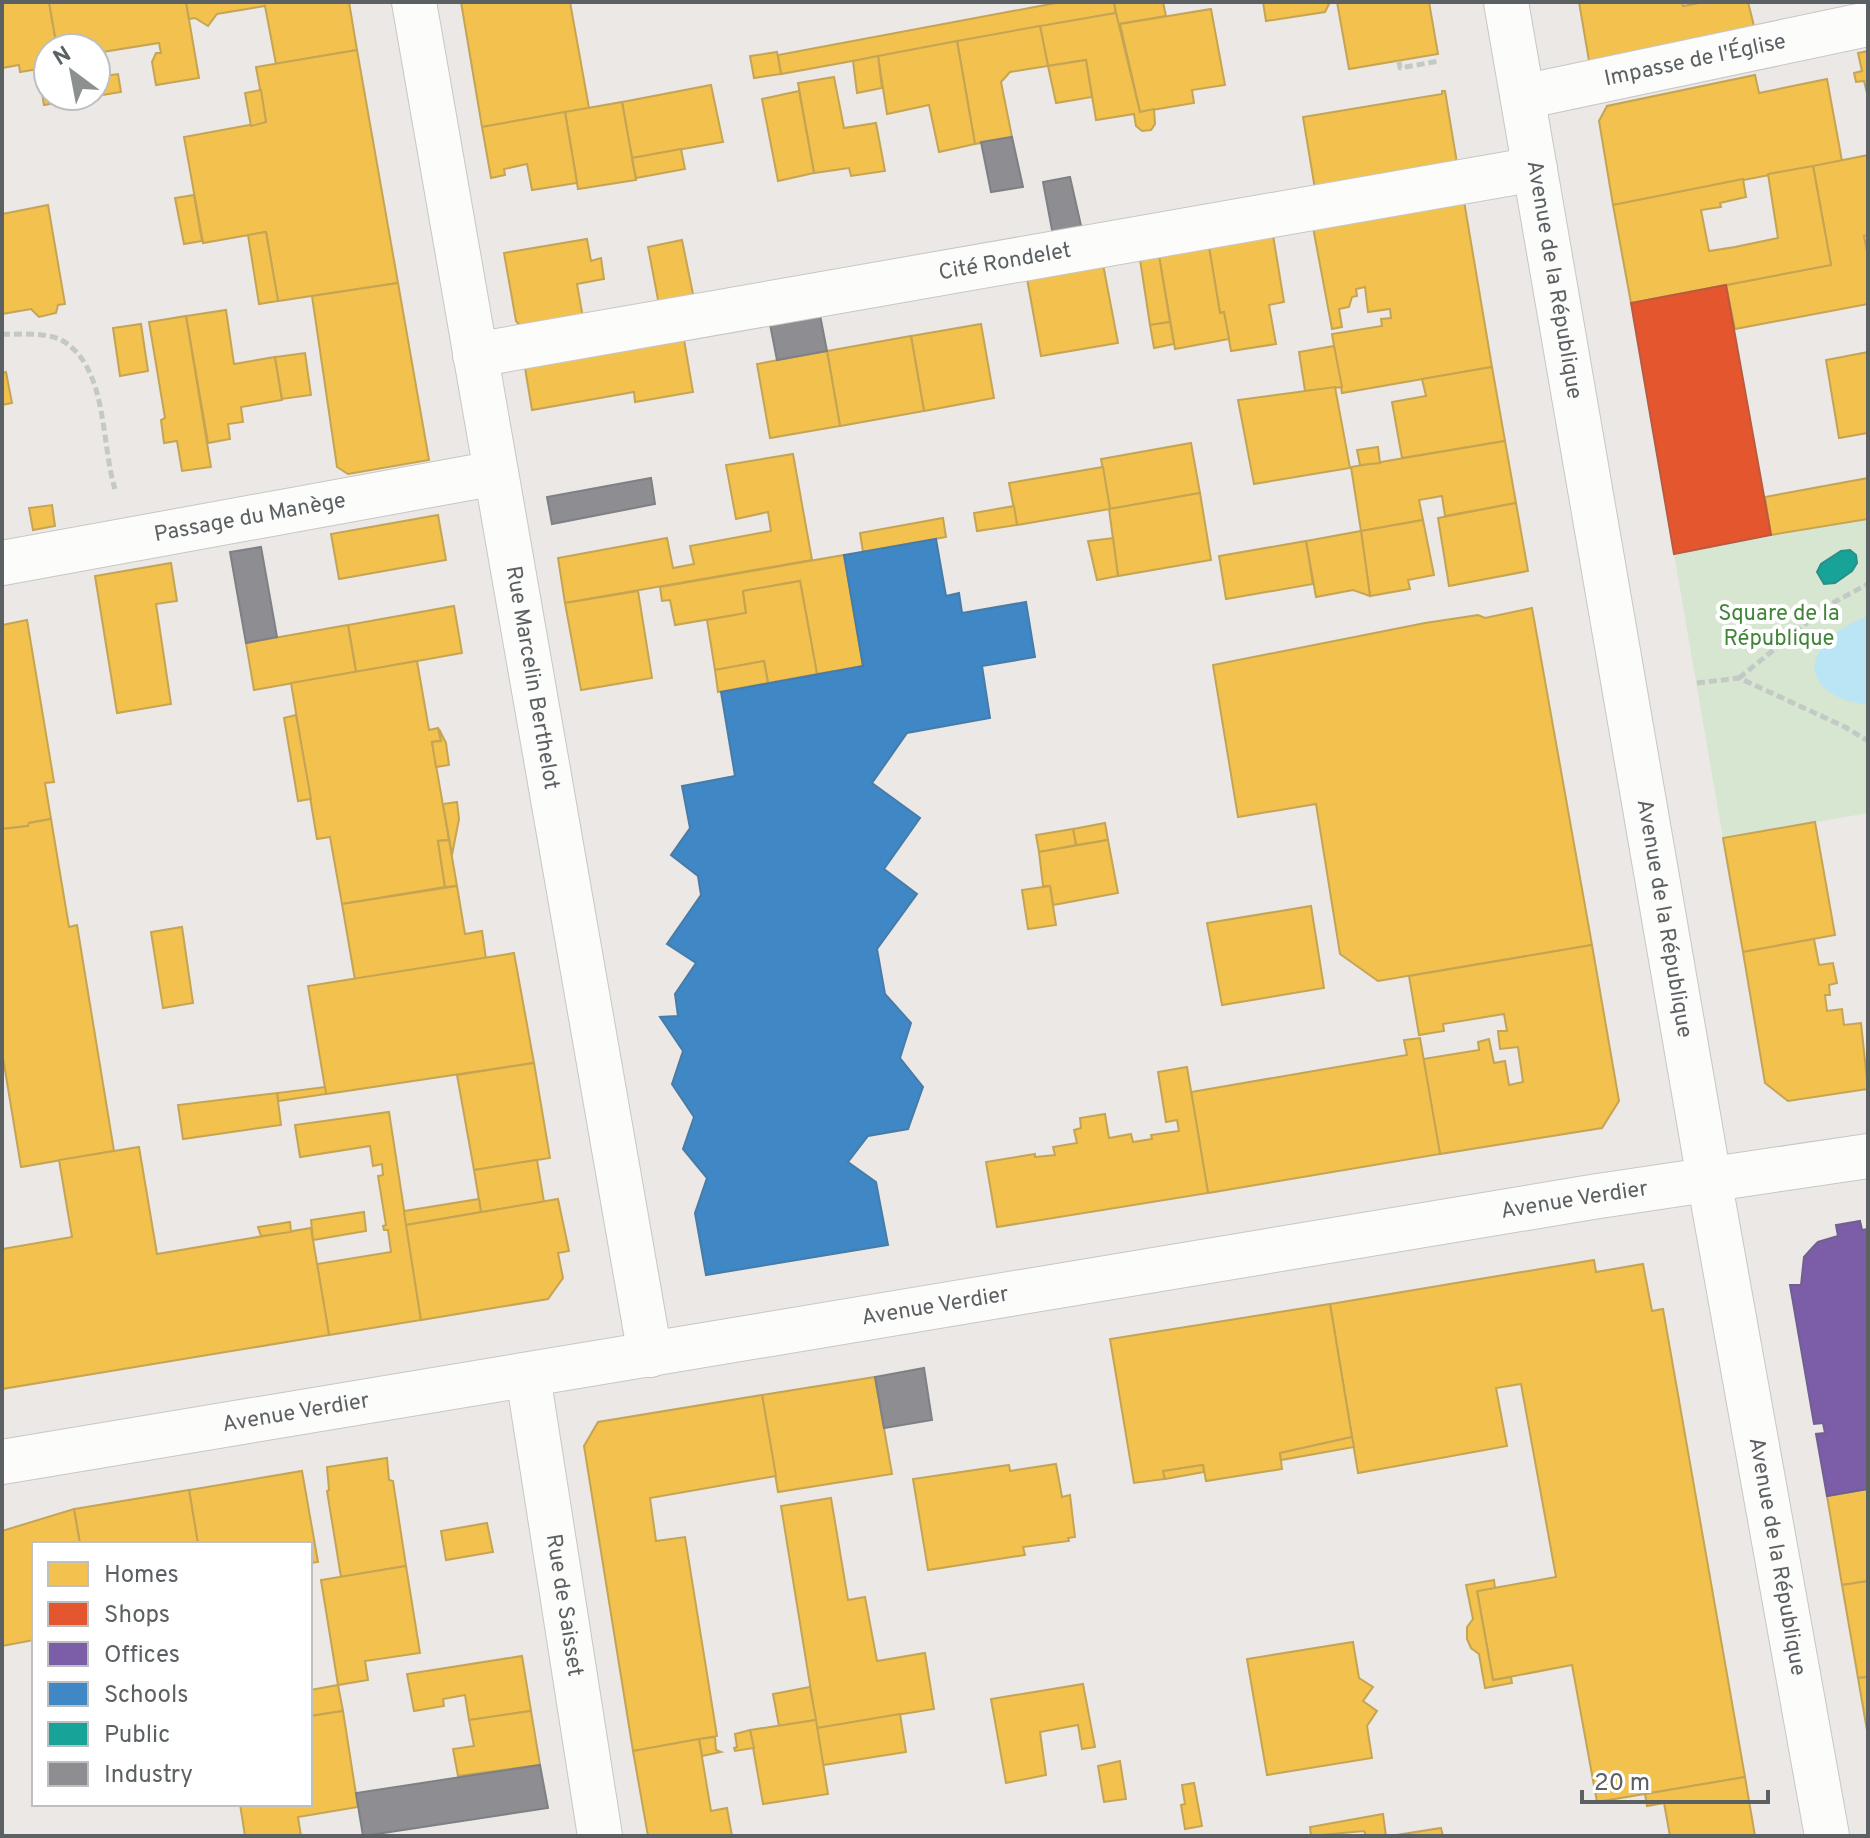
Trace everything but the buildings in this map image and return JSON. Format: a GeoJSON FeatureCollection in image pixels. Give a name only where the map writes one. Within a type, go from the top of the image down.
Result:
{"type":"FeatureCollection","features":[{"type":"Feature","properties":{"kind":"street","name":"Rue Marcelin Berthelot"},"geometry":{"type":"LineString","coordinates":[[414,2],[650,1355]]}},
{"type":"Feature","properties":{"kind":"street","name":"Avenue de la République"},"geometry":{"type":"LineString","coordinates":[[1506,2],[1709,1179],[1827,1836]]}},
{"type":"Feature","properties":{"kind":"street","name":"Impasse de l'Église"},"geometry":{"type":"LineString","coordinates":[[1523,97],[1868,24]]}},
{"type":"Feature","properties":{"kind":"street","name":"Cité Rondelet"},"geometry":{"type":"LineString","coordinates":[[475,355],[1535,169]]}},
{"type":"Feature","properties":{"kind":"street","name":"Passage du Manège"},"geometry":{"type":"LineString","coordinates":[[2,563],[496,473]]}},
{"type":"Feature","properties":{"kind":"street","name":"Avenue Verdier"},"geometry":{"type":"LineString","coordinates":[[2,1462],[1005,1294],[1868,1156]]}},
{"type":"Feature","properties":{"kind":"street","name":"Rue de Saisset"},"geometry":{"type":"LineString","coordinates":[[528,1376],[600,1836]]}},
{"type":"Feature","properties":{"kind":"path"},"geometry":{"type":"LineString","coordinates":[[1399,61],[1400,68],[1439,61]]}},
{"type":"Feature","properties":{"kind":"path"},"geometry":{"type":"LineString","coordinates":[[2,334],[35,334],[62,341],[85,362],[96,388],[128,540]]}},
{"type":"Feature","properties":{"kind":"path"},"geometry":{"type":"LineString","coordinates":[[1739,678],[1829,605],[1868,584]]}},
{"type":"Feature","properties":{"kind":"path"},"geometry":{"type":"LineString","coordinates":[[1697,683],[1739,678],[1845,727],[1868,741]]}},
{"type":"Feature","properties":{"kind":"green space","name":"Square de la République"},"geometry":{"type":"Polygon","coordinates":[[[1868,519],[1868,813],[1723,838],[1674,554],[1868,519]]]}},
{"type":"Feature","properties":{"kind":"water"},"geometry":{"type":"Polygon","coordinates":[[[1868,616],[1868,705],[1834,695],[1821,684],[1814,668],[1821,649],[1834,635],[1868,616]]]}}]}
